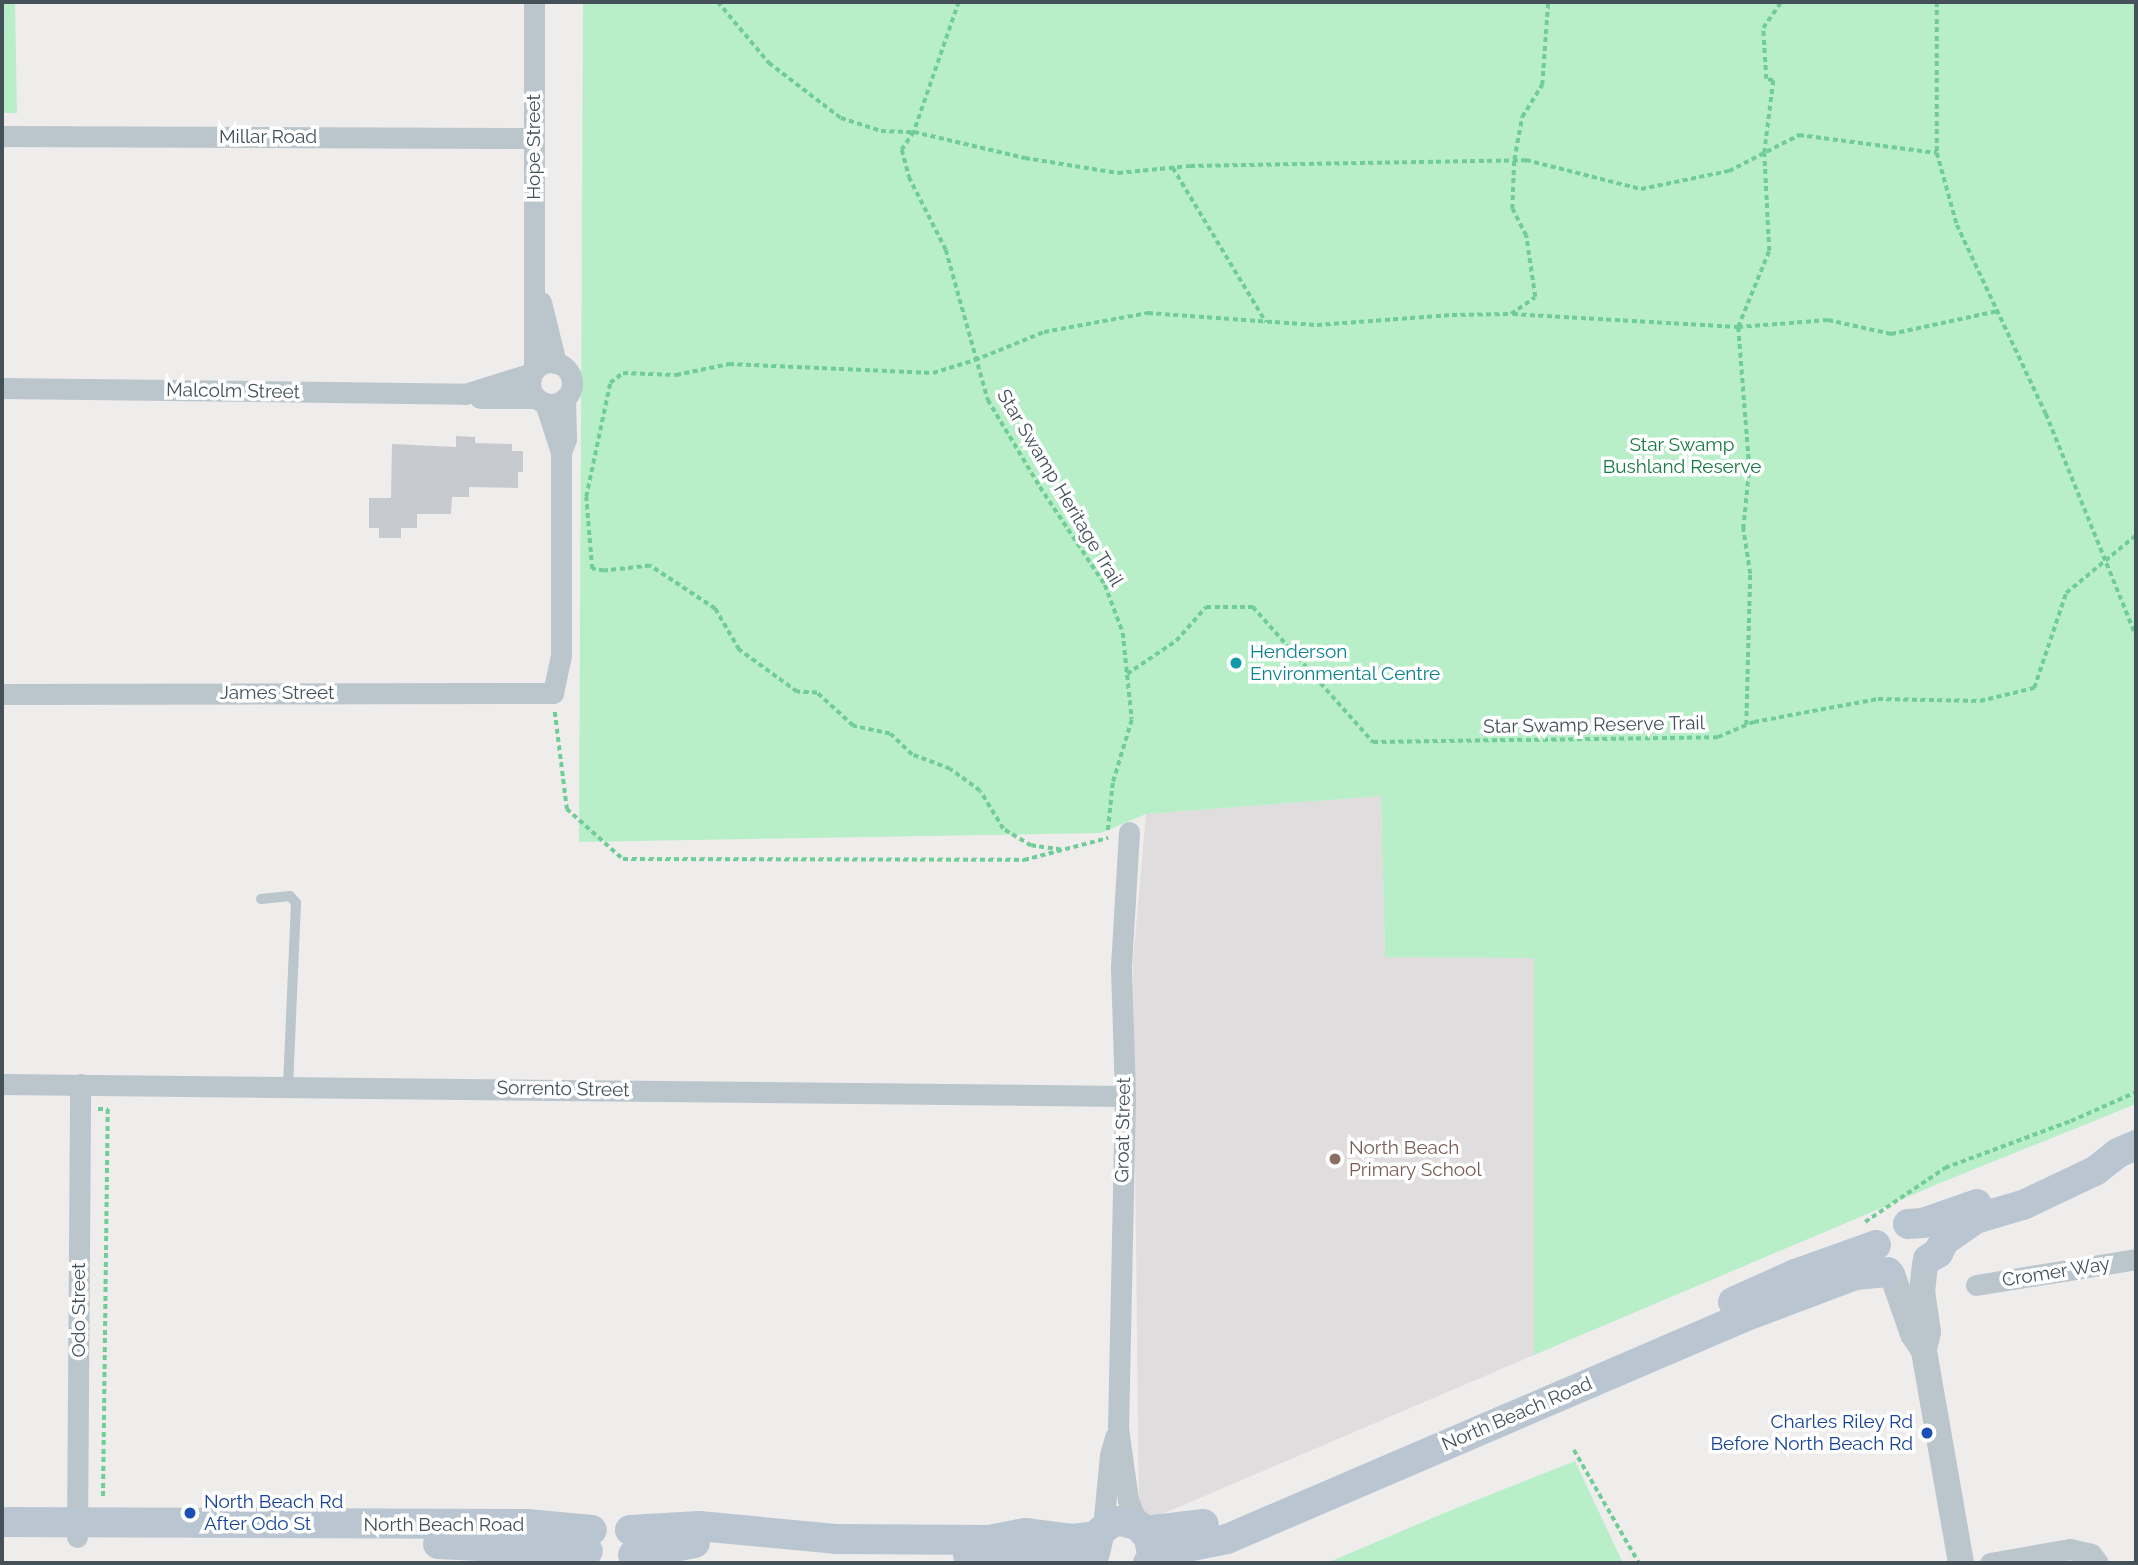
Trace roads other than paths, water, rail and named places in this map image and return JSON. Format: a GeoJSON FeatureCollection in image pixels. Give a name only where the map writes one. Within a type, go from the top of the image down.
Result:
{"type":"FeatureCollection","features":[{"type":"Feature","properties":{"kind":"main road","name":"North Beach Road"},"geometry":{"type":"LineString","coordinates":[[2,1522],[77,1530],[398,1542],[592,1553],[611,1521],[629,1554],[699,1526],[837,1539],[989,1540],[1025,1533],[1100,1542],[1120,1521],[1142,1528],[1195,1527],[1228,1517],[1620,1353],[1795,1274],[1879,1254],[1911,1275],[1938,1253],[1944,1241],[1975,1219],[2023,1205],[2095,1171],[2127,1149]]}},
{"type":"Feature","properties":{"kind":"main road","name":"North Beach Road"},"geometry":{"type":"LineString","coordinates":[[1147,1563],[1177,1549],[1227,1539],[1744,1317],[1855,1275],[1879,1254],[1879,1237],[1891,1226],[1941,1218],[2087,1156],[2127,1149]]}},
{"type":"Feature","properties":{"kind":"main road"},"geometry":{"type":"LineString","coordinates":[[1909,1224],[1917,1227],[1928,1241],[1926,1261]]}},
{"type":"Feature","properties":{"kind":"main road","name":"North Beach Road"},"geometry":{"type":"LineString","coordinates":[[1142,1528],[1151,1544],[1147,1563]]}},
{"type":"Feature","properties":{"kind":"main road","name":"North Beach Road"},"geometry":{"type":"LineString","coordinates":[[2,1537],[77,1530]]}},
{"type":"Feature","properties":{"kind":"main road"},"geometry":{"type":"LineString","coordinates":[[629,1554],[712,1541],[906,1556],[1032,1557],[1082,1563]]}},
{"type":"Feature","properties":{"kind":"street","name":"Hope Street"},"geometry":{"type":"LineString","coordinates":[[533,372],[534,2]]}},
{"type":"Feature","properties":{"kind":"street","name":"Millar Road"},"geometry":{"type":"LineString","coordinates":[[2,136],[534,138]]}},
{"type":"Feature","properties":{"kind":"street","name":"Hope Street"},"geometry":{"type":"LineString","coordinates":[[534,292],[540,300],[556,363]]}},
{"type":"Feature","properties":{"kind":"street"},"geometry":{"type":"LineString","coordinates":[[544,363],[556,363],[571,378],[572,385],[549,399],[530,383],[533,372],[544,363]]}},
{"type":"Feature","properties":{"kind":"street","name":"Malcolm Street"},"geometry":{"type":"LineString","coordinates":[[465,394],[533,372]]}},
{"type":"Feature","properties":{"kind":"street","name":"Malcolm Street"},"geometry":{"type":"LineString","coordinates":[[2,388],[465,394],[480,398],[549,399]]}},
{"type":"Feature","properties":{"kind":"street","name":"James Street"},"geometry":{"type":"LineString","coordinates":[[2,694],[552,692],[561,656],[561,452],[566,439],[549,399]]}},
{"type":"Feature","properties":{"kind":"street","name":"Groat Street"},"geometry":{"type":"LineString","coordinates":[[1129,832],[1121,967],[1125,1096],[1118,1428],[1128,1500],[1142,1528]]}},
{"type":"Feature","properties":{"kind":"street","name":"Sorrento Street"},"geometry":{"type":"LineString","coordinates":[[2,1084],[1125,1096]]}},
{"type":"Feature","properties":{"kind":"street","name":"Odo Street"},"geometry":{"type":"LineString","coordinates":[[77,1530],[80,1084]]}},
{"type":"Feature","properties":{"kind":"street"},"geometry":{"type":"LineString","coordinates":[[1879,1254],[1913,1334],[1924,1352]]}},
{"type":"Feature","properties":{"kind":"street","name":"Cromer Way"},"geometry":{"type":"LineString","coordinates":[[1976,1285],[2136,1259]]}},
{"type":"Feature","properties":{"kind":"street"},"geometry":{"type":"LineString","coordinates":[[1926,1261],[1922,1291],[1928,1332],[1924,1352],[1961,1563]]}},
{"type":"Feature","properties":{"kind":"street","name":"Groat Street"},"geometry":{"type":"LineString","coordinates":[[1100,1542],[1110,1455],[1118,1428]]}},
{"type":"Feature","properties":{"kind":"street"},"geometry":{"type":"LineString","coordinates":[[1990,1563],[2070,1549],[2091,1554],[2098,1563]]}},
{"type":"Feature","properties":{"kind":"lane"},"geometry":{"type":"LineString","coordinates":[[261,899],[290,896],[296,903],[288,1086]]}},
{"type":"Feature","properties":{"kind":"place","name":"Henderson Environmental Centre"},"geometry":{"type":"Point","coordinates":[1236,663]}},
{"type":"Feature","properties":{"kind":"place","name":"North Beach Primary School"},"geometry":{"type":"Point","coordinates":[1335,1159]}},
{"type":"Feature","properties":{"kind":"place","name":"Charles Riley Rd Before North Beach Rd"},"geometry":{"type":"Point","coordinates":[1927,1433]}},
{"type":"Feature","properties":{"kind":"place","name":"North Beach Rd After Odo St"},"geometry":{"type":"Point","coordinates":[190,1513]}},
{"type":"Feature","properties":{"kind":"park label","name":"Star Swamp Bushland Reserve"},"geometry":{"type":"Point","coordinates":[1682,456]}}]}
